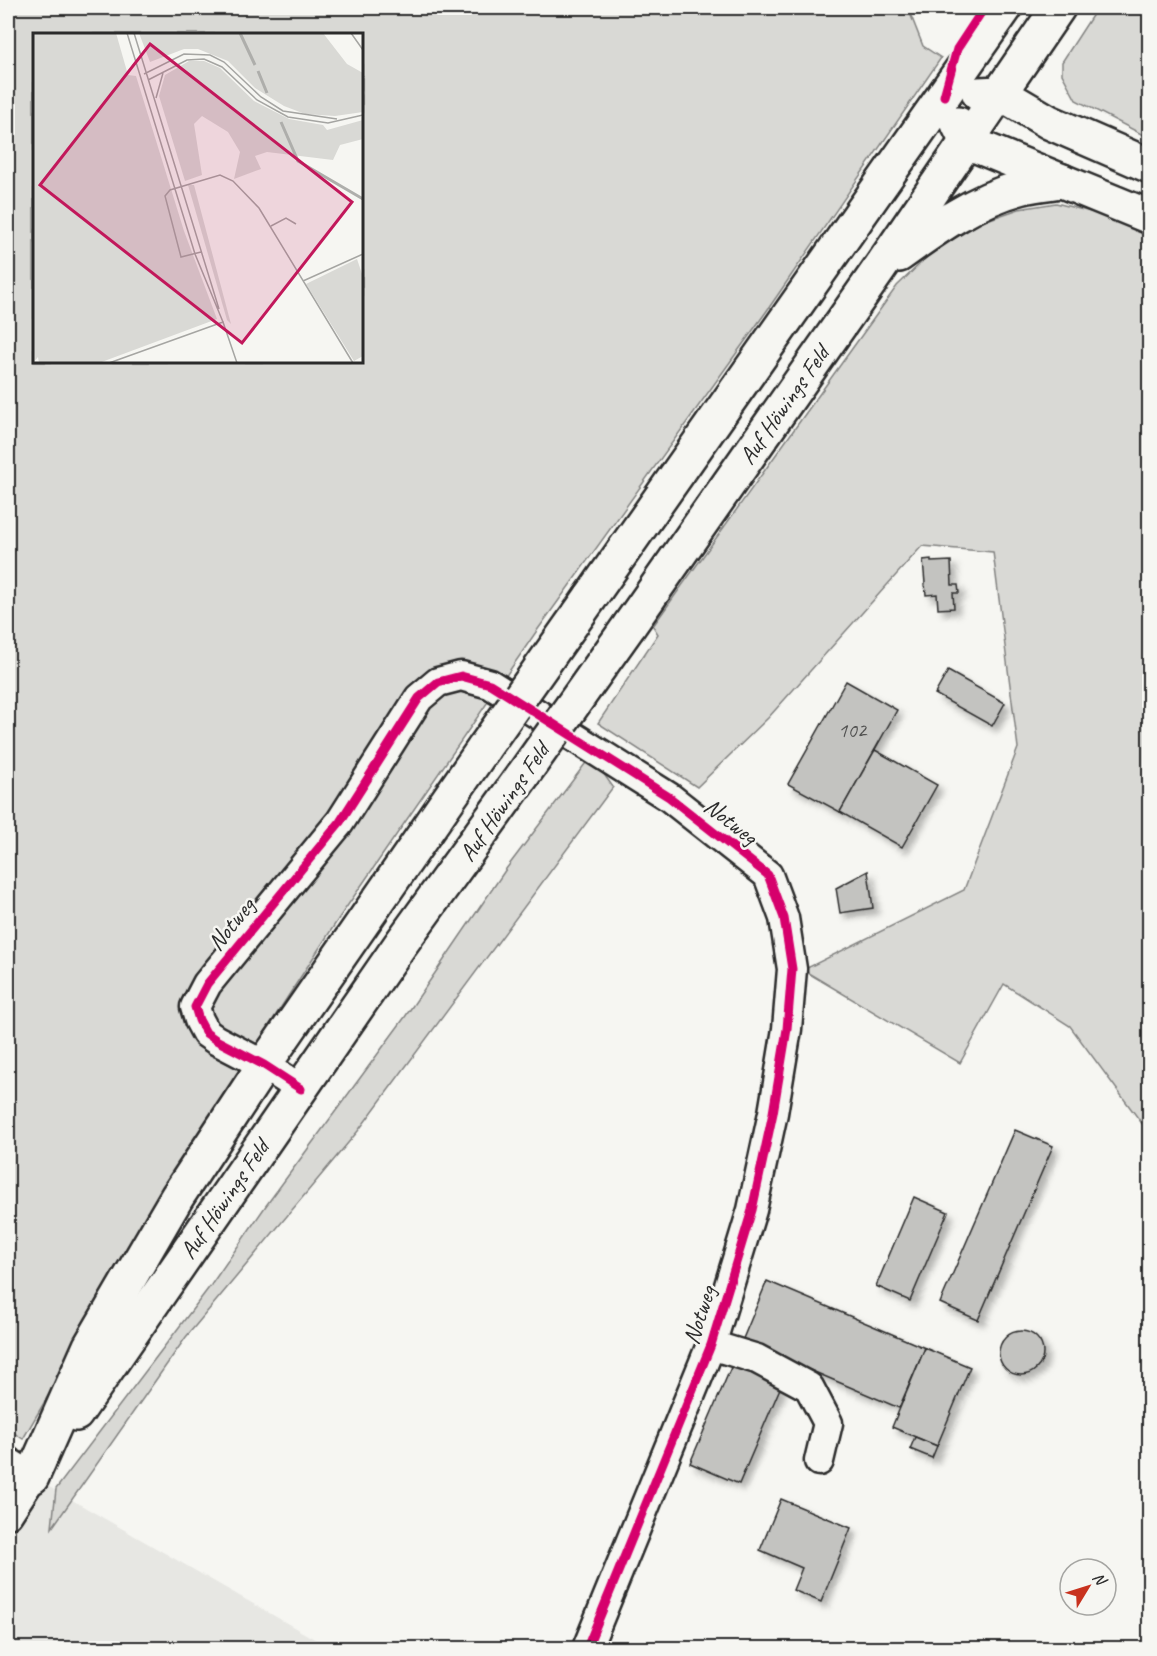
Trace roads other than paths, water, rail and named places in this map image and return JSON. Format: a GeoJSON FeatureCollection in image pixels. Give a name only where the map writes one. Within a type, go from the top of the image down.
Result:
{"type":"FeatureCollection","features":[{"type":"Feature","properties":{"kind":"main road","name":"Auf Höwings Feld"},"geometry":{"type":"LineString","coordinates":[[20,1469],[177,1197],[264,1065],[484,748],[1005,8]]}},
{"type":"Feature","properties":{"kind":"main road","name":"Auf Höwings Feld"},"geometry":{"type":"LineString","coordinates":[[20,1469],[301,1089],[400,945],[523,776],[880,268],[1058,8]]}},
{"type":"Feature","properties":{"kind":"main road"},"geometry":{"type":"LineString","coordinates":[[1149,166],[1049,122],[1000,93],[944,96],[967,142],[1149,217]]}},
{"type":"Feature","properties":{"kind":"main road"},"geometry":{"type":"LineString","coordinates":[[880,268],[944,223],[979,203],[1020,188],[1062,181]]}},
{"type":"Feature","properties":{"kind":"street","name":"Notweg"},"geometry":{"type":"LineString","coordinates":[[301,1089],[264,1065],[206,1033],[195,1007],[207,984],[340,822],[419,698],[438,682],[461,676],[490,684],[669,797],[768,875],[784,918],[792,969],[787,1029],[752,1210],[711,1345],[587,1648]]}},
{"type":"Feature","properties":{"kind":"street"},"geometry":{"type":"LineString","coordinates":[[711,1345],[757,1359],[809,1387],[828,1423],[819,1461]]}},
{"type":"Feature","properties":{"kind":"street","name":"Auf Höwings Feld"},"geometry":{"type":"LineString","coordinates":[[8,1514],[20,1469]]}}]}
